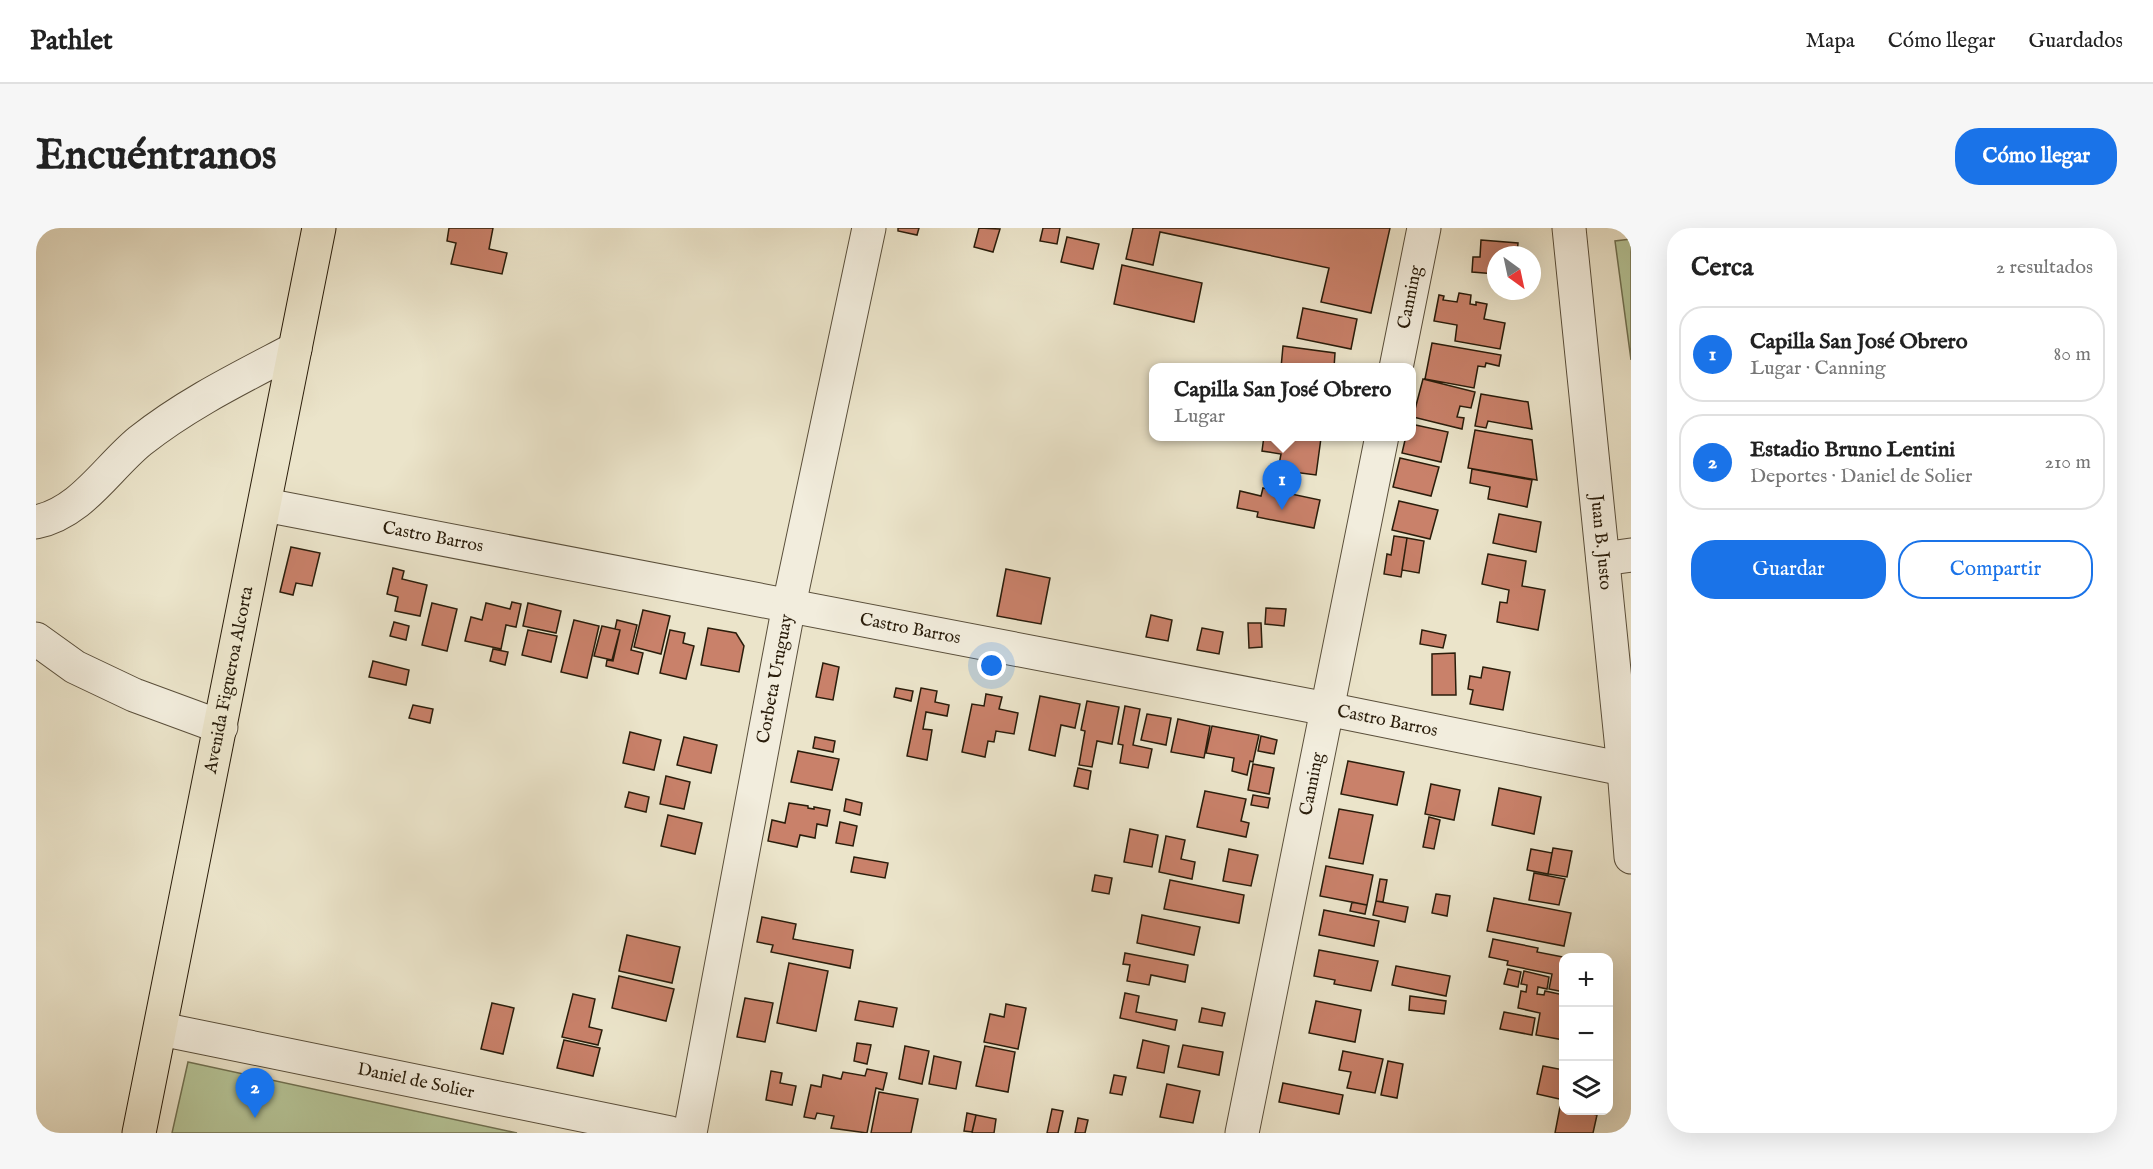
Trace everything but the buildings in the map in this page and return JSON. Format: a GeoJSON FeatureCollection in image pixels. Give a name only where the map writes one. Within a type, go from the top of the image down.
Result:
{"type":"FeatureCollection","features":[{"type":"Feature","properties":{"kind":"main road","name":"Avenida Figueroa Alcorta"},"geometry":{"type":"LineString","coordinates":[[139,1133],[319,228]]}},
{"type":"Feature","properties":{"kind":"street","name":"Corbeta Uruguay"},"geometry":{"type":"LineString","coordinates":[[690,1133],[789,605],[869,228]]}},
{"type":"Feature","properties":{"kind":"street","name":"Canning"},"geometry":{"type":"LineString","coordinates":[[1397,363],[1424,228]]}},
{"type":"Feature","properties":{"kind":"street","name":"Juan B. Justo"},"geometry":{"type":"LineString","coordinates":[[1569,228],[1617,557],[1624,769],[1631,857]]}},
{"type":"Feature","properties":{"kind":"street"},"geometry":{"type":"LineString","coordinates":[[36,522],[48,519],[77,503],[140,441],[203,396],[295,349]]}},
{"type":"Feature","properties":{"kind":"street","name":"Canning"},"geometry":{"type":"LineString","coordinates":[[1242,1133],[1381,441]]}},
{"type":"Feature","properties":{"kind":"street","name":"Castro Barros"},"geometry":{"type":"LineString","coordinates":[[265,505],[1327,709],[1624,769]]}},
{"type":"Feature","properties":{"kind":"street"},"geometry":{"type":"LineString","coordinates":[[36,639],[75,667],[135,695],[220,727]]}},
{"type":"Feature","properties":{"kind":"street","name":"Daniel de Solier"},"geometry":{"type":"LineString","coordinates":[[161,1029],[670,1133]]}},
{"type":"Feature","properties":{"kind":"green space"},"geometry":{"type":"Polygon","coordinates":[[[1631,239],[1631,360],[1615,241],[1631,239]]]}},
{"type":"Feature","properties":{"kind":"green space"},"geometry":{"type":"Polygon","coordinates":[[[188,1062],[517,1133],[172,1133],[188,1062]]]}},
{"type":"Feature","properties":{"kind":"place","name":"Capilla San José Obrero"},"geometry":{"type":"Point","coordinates":[1282,510]}},
{"type":"Feature","properties":{"kind":"place","name":"Estadio Bruno Lentini"},"geometry":{"type":"Point","coordinates":[255,1118]}}]}
